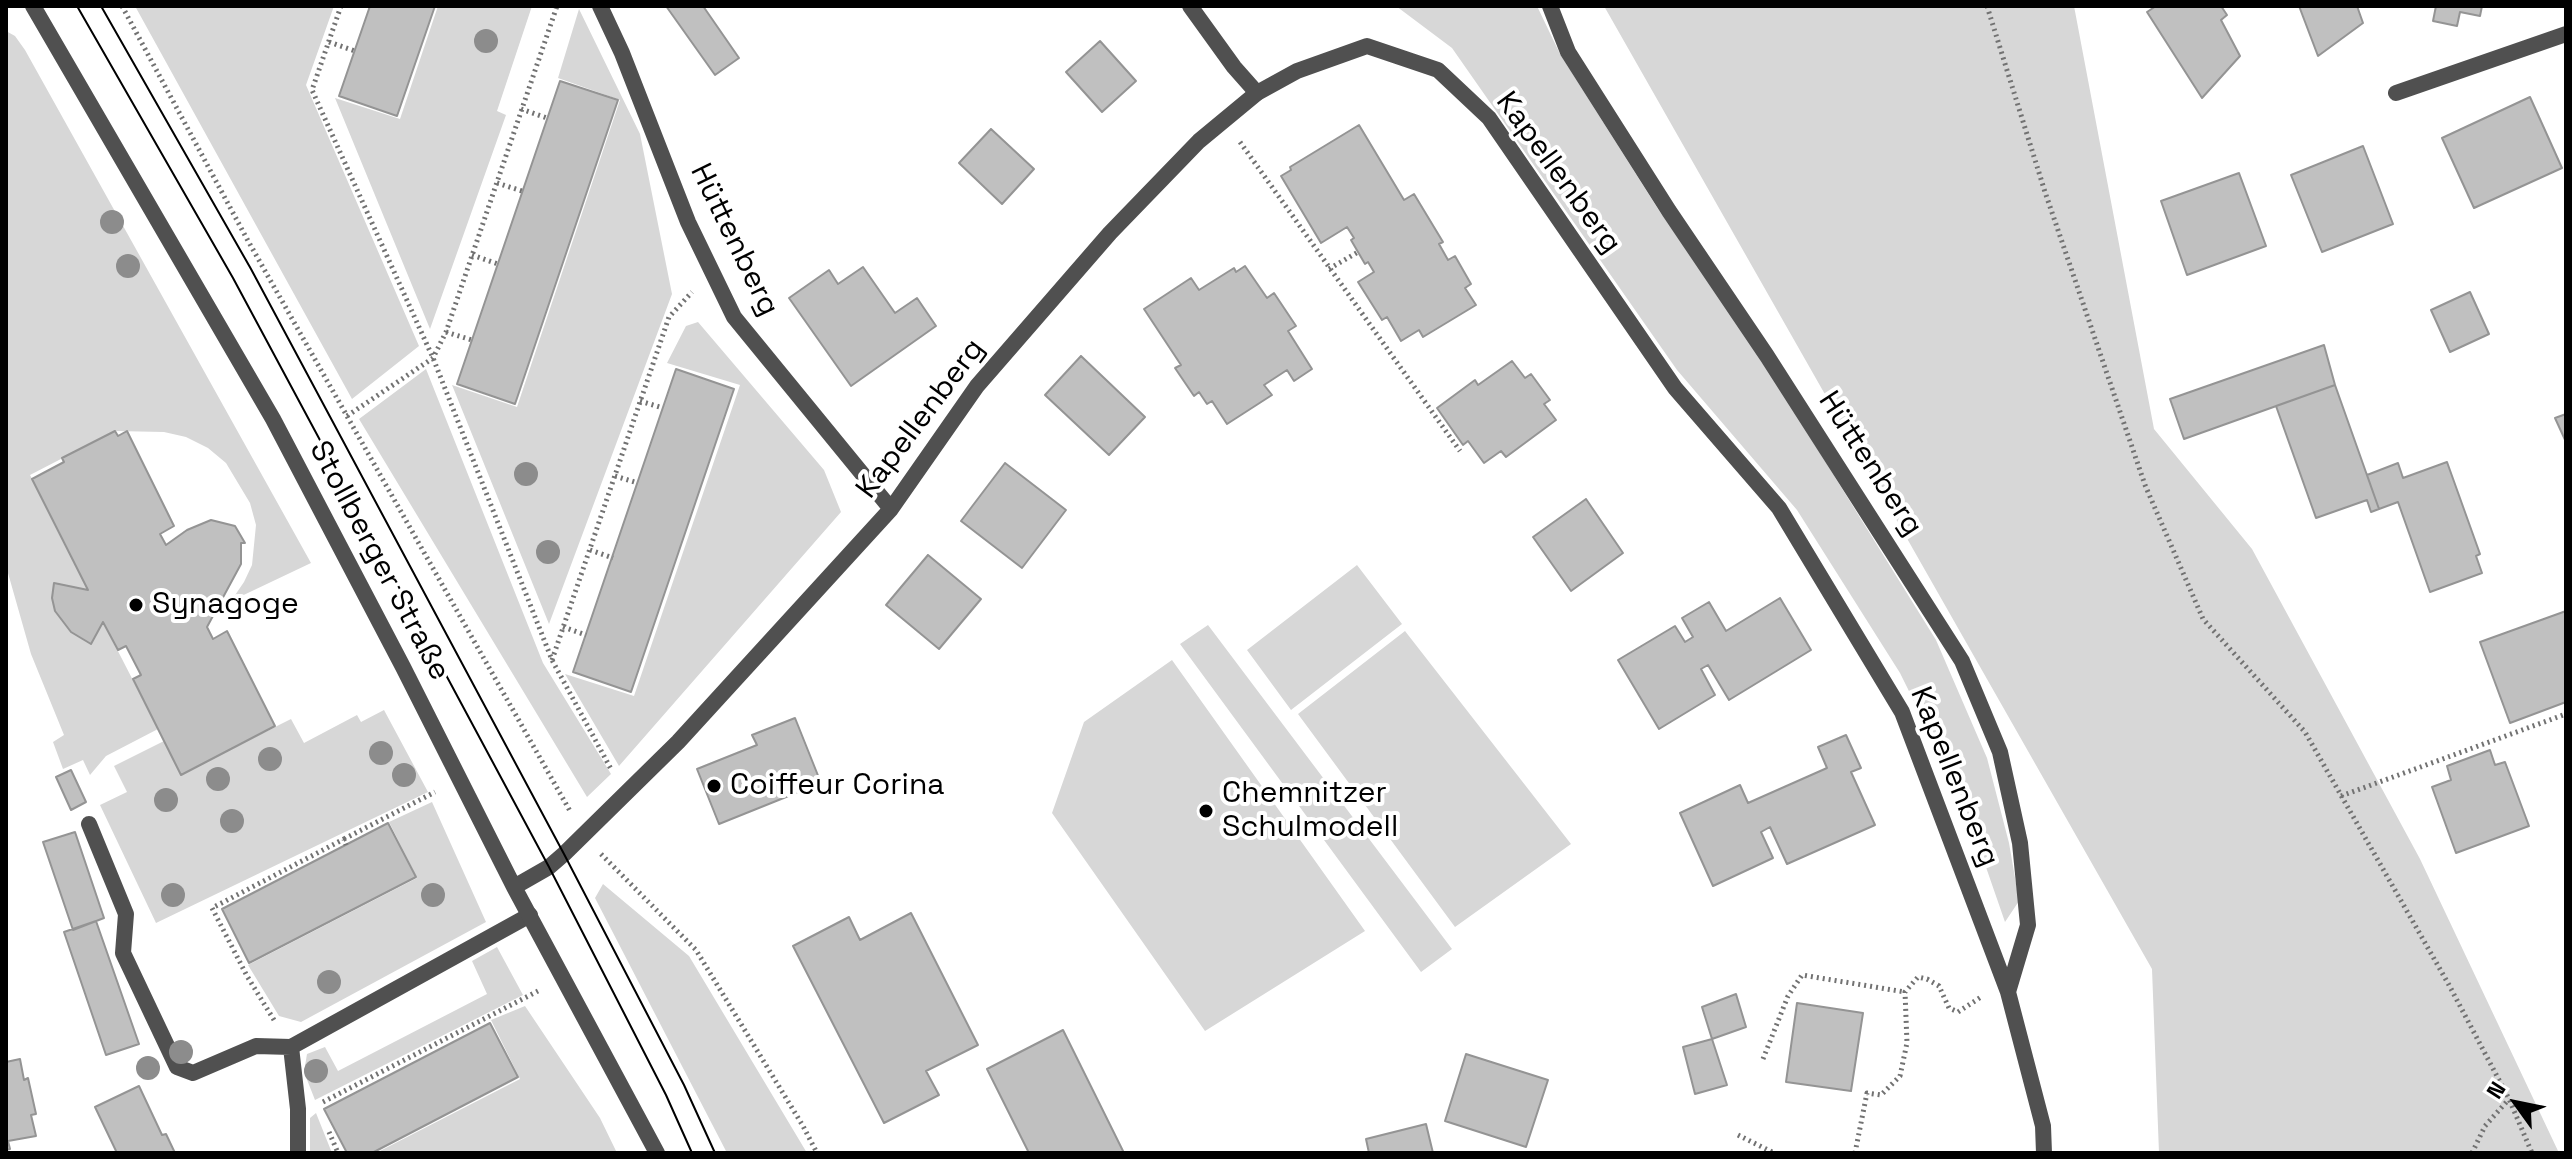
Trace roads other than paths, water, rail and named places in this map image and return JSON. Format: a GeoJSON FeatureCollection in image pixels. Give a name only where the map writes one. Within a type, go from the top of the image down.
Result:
{"type":"FeatureCollection","features":[{"type":"Feature","properties":{"kind":"street","name":"Stollberger Straße"},"geometry":{"type":"LineString","coordinates":[[33,6],[273,419],[514,887],[657,1153]]}},
{"type":"Feature","properties":{"kind":"street","name":"Hüttenberg"},"geometry":{"type":"LineString","coordinates":[[600,6],[622,53],[688,222],[734,317],[891,509]]}},
{"type":"Feature","properties":{"kind":"street"},"geometry":{"type":"LineString","coordinates":[[1190,6],[1257,93]]}},
{"type":"Feature","properties":{"kind":"street","name":"Hüttenberg"},"geometry":{"type":"LineString","coordinates":[[1550,6],[1568,52],[1962,661],[2000,752],[2020,843],[2028,925],[2006,985]]}},
{"type":"Feature","properties":{"kind":"street"},"geometry":{"type":"LineString","coordinates":[[2396,93],[2566,34]]}},
{"type":"Feature","properties":{"kind":"street","name":"Kapellenberg"},"geometry":{"type":"LineString","coordinates":[[514,887],[549,867],[678,742],[891,509],[977,386],[1110,233],[1224,118],[1257,93],[1297,71],[1367,46],[1438,70],[1489,118],[1675,388],[1779,508],[1902,712],[2006,985],[2043,1126],[2044,1153]]}},
{"type":"Feature","properties":{"kind":"street"},"geometry":{"type":"LineString","coordinates":[[89,824],[126,914],[123,953],[177,1067],[193,1073],[256,1046],[291,1047],[530,915]]}},
{"type":"Feature","properties":{"kind":"street"},"geometry":{"type":"LineString","coordinates":[[291,1047],[298,1109],[298,1153]]}},
{"type":"Feature","properties":{"kind":"tram line"},"geometry":{"type":"LineString","coordinates":[[77,6],[233,278],[549,867],[666,1095],[692,1153]]}},
{"type":"Feature","properties":{"kind":"tram line"},"geometry":{"type":"LineString","coordinates":[[101,6],[251,269],[564,854],[684,1085],[715,1153]]}},
{"type":"Feature","properties":{"kind":"place","name":"Synagoge"},"geometry":{"type":"Point","coordinates":[136,605]}},
{"type":"Feature","properties":{"kind":"place","name":"Coiffeur Corina"},"geometry":{"type":"Point","coordinates":[714,786]}},
{"type":"Feature","properties":{"kind":"place","name":"Chemnitzer Schulmodell"},"geometry":{"type":"Point","coordinates":[1206,811]}}]}
